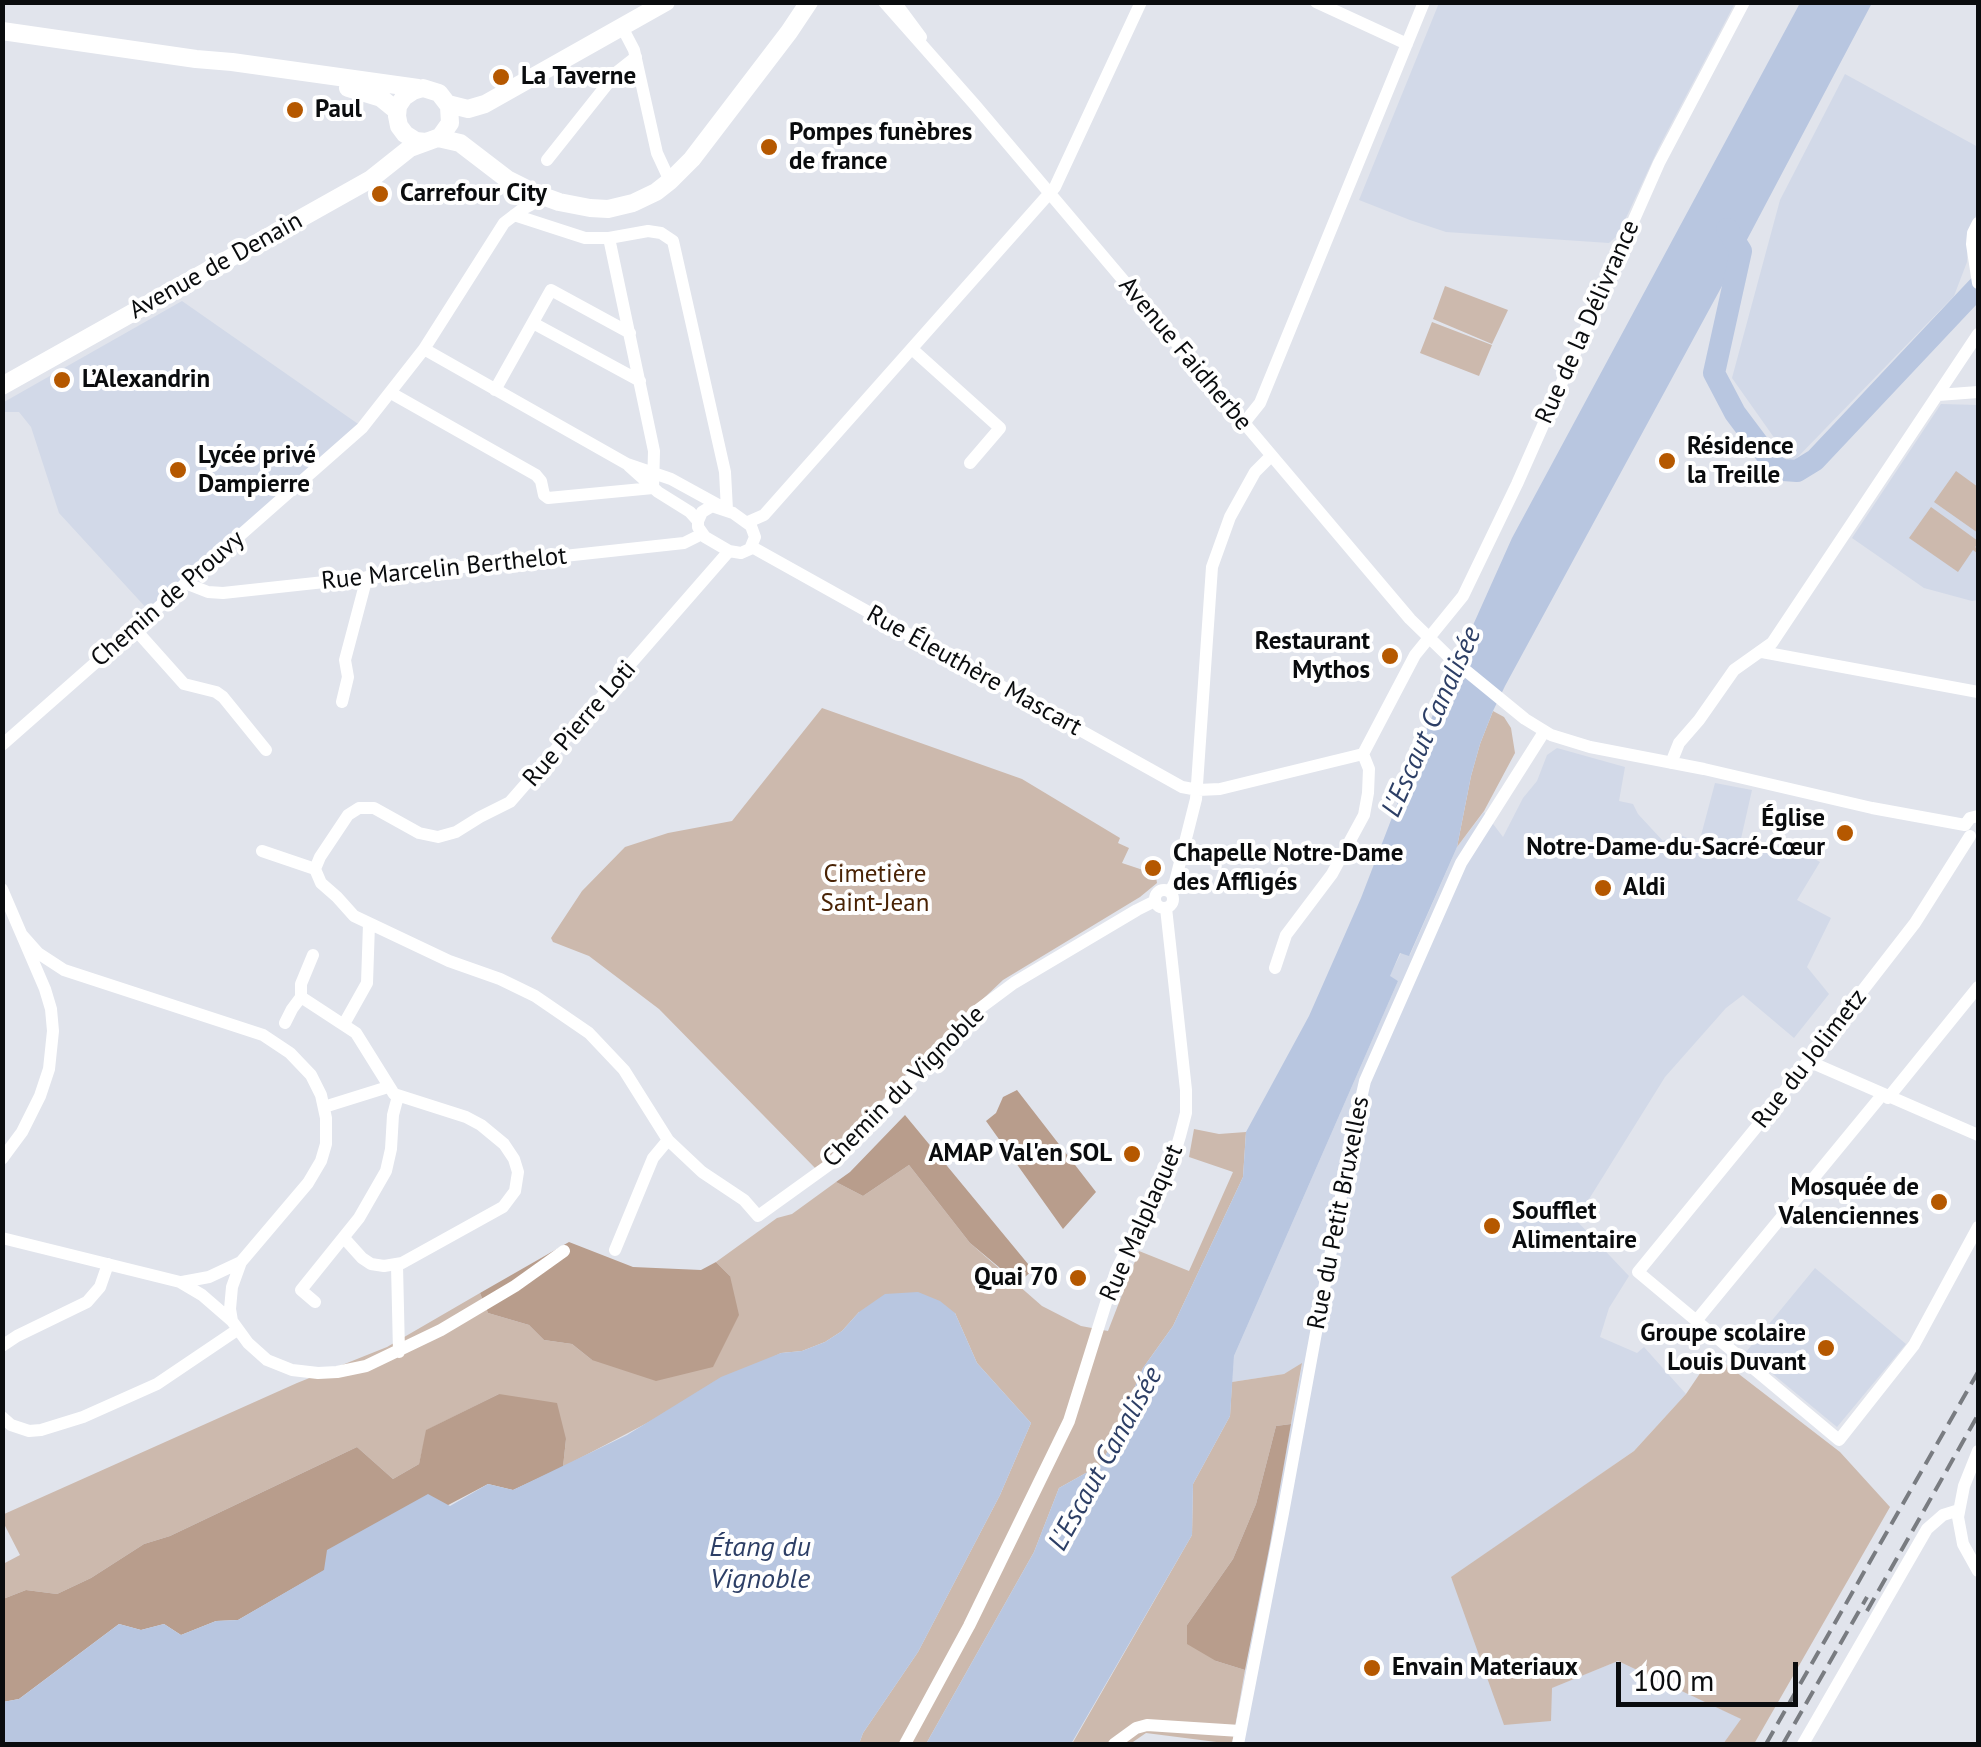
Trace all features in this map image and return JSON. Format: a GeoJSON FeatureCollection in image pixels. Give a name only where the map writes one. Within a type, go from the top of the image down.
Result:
{"type":"FeatureCollection","features":[{"type":"Feature","properties":{"kind":"main road"},"geometry":{"type":"LineString","coordinates":[[448,104],[464,109],[485,104],[666,2]]}},
{"type":"Feature","properties":{"kind":"main road"},"geometry":{"type":"LineString","coordinates":[[196,59],[224,69],[349,88],[381,98],[409,138],[460,143],[508,178],[546,198],[608,209],[641,200],[670,181],[698,151],[808,2]]}},
{"type":"Feature","properties":{"kind":"main road"},"geometry":{"type":"LineString","coordinates":[[2,31],[423,88],[439,93],[450,112],[446,130],[432,140]]}},
{"type":"Feature","properties":{"kind":"main road"},"geometry":{"type":"LineString","coordinates":[[398,119],[404,97],[423,88]]}},
{"type":"Feature","properties":{"kind":"main road","name":"Avenue de Denain"},"geometry":{"type":"LineString","coordinates":[[2,376],[368,171],[394,144],[398,119]]}},
{"type":"Feature","properties":{"kind":"main road","name":"Avenue de Denain"},"geometry":{"type":"LineString","coordinates":[[2,386],[371,179],[407,150],[432,140]]}},
{"type":"Feature","properties":{"kind":"street"},"geometry":{"type":"LineString","coordinates":[[789,32],[818,2]]}},
{"type":"Feature","properties":{"kind":"street","name":"Avenue Faidherbe"},"geometry":{"type":"LineString","coordinates":[[884,2],[1402,611],[1448,656],[1525,719],[1544,732],[1590,748],[1971,833]]}},
{"type":"Feature","properties":{"kind":"street","name":"Avenue Faidherbe"},"geometry":{"type":"LineString","coordinates":[[895,2],[916,27],[926,48]]}},
{"type":"Feature","properties":{"kind":"street"},"geometry":{"type":"LineString","coordinates":[[748,522],[764,515],[1050,194],[1141,2]]}},
{"type":"Feature","properties":{"kind":"street"},"geometry":{"type":"LineString","coordinates":[[1316,2],[1407,44]]}},
{"type":"Feature","properties":{"kind":"street"},"geometry":{"type":"LineString","coordinates":[[1244,423],[1258,408],[1424,2]]}},
{"type":"Feature","properties":{"kind":"street","name":"Rue de la Délivrance"},"geometry":{"type":"LineString","coordinates":[[1363,754],[1411,660],[1463,596],[1517,484],[1659,163],[1744,2]]}},
{"type":"Feature","properties":{"kind":"street"},"geometry":{"type":"LineString","coordinates":[[622,27],[636,58],[658,154],[670,181]]}},
{"type":"Feature","properties":{"kind":"street"},"geometry":{"type":"LineString","coordinates":[[546,160],[618,72],[636,58]]}},
{"type":"Feature","properties":{"kind":"street","name":"Chemin de Prouvy"},"geometry":{"type":"LineString","coordinates":[[2,744],[354,436],[424,349],[501,227],[514,215],[546,198]]}},
{"type":"Feature","properties":{"kind":"street"},"geometry":{"type":"LineString","coordinates":[[514,215],[592,239],[655,232],[670,238],[676,246],[726,472],[724,508]]}},
{"type":"Feature","properties":{"kind":"street"},"geometry":{"type":"LineString","coordinates":[[1978,223],[1972,238],[1978,284]]}},
{"type":"Feature","properties":{"kind":"street"},"geometry":{"type":"LineString","coordinates":[[609,238],[654,451],[652,488]]}},
{"type":"Feature","properties":{"kind":"street"},"geometry":{"type":"LineString","coordinates":[[495,390],[551,290],[630,333]]}},
{"type":"Feature","properties":{"kind":"street"},"geometry":{"type":"LineString","coordinates":[[533,323],[640,381]]}},
{"type":"Feature","properties":{"kind":"street"},"geometry":{"type":"LineString","coordinates":[[1671,763],[1679,743],[1734,670],[1770,646],[1978,334]]}},
{"type":"Feature","properties":{"kind":"street"},"geometry":{"type":"LineString","coordinates":[[424,349],[627,464],[701,494],[748,522],[755,534],[752,547],[744,553],[712,543],[686,508],[652,488],[627,464]]}},
{"type":"Feature","properties":{"kind":"street"},"geometry":{"type":"LineString","coordinates":[[912,349],[1000,428],[970,463]]}},
{"type":"Feature","properties":{"kind":"street"},"geometry":{"type":"LineString","coordinates":[[1938,395],[1978,392]]}},
{"type":"Feature","properties":{"kind":"street"},"geometry":{"type":"LineString","coordinates":[[391,393],[536,475],[548,498],[652,488]]}},
{"type":"Feature","properties":{"kind":"street"},"geometry":{"type":"LineString","coordinates":[[1271,456],[1257,469],[1230,517],[1212,568],[1198,790],[1220,790],[1363,754],[1368,764],[1369,785],[1361,821],[1332,874],[1286,935],[1275,968]]}},
{"type":"Feature","properties":{"kind":"street"},"geometry":{"type":"LineString","coordinates":[[700,528],[702,512],[708,507],[724,508]]}},
{"type":"Feature","properties":{"kind":"street","name":"Rue Marcelin Berthelot"},"geometry":{"type":"LineString","coordinates":[[185,583],[208,592],[223,592],[368,578],[684,543],[700,528]]}},
{"type":"Feature","properties":{"kind":"street","name":"Rue Éleuthère Mascart"},"geometry":{"type":"LineString","coordinates":[[752,547],[1169,781],[1198,790]]}},
{"type":"Feature","properties":{"kind":"street","name":"Rue Pierre Loti"},"geometry":{"type":"LineString","coordinates":[[315,869],[348,816],[359,808],[374,808],[419,834],[438,836],[456,832],[510,802],[729,551]]}},
{"type":"Feature","properties":{"kind":"street"},"geometry":{"type":"LineString","coordinates":[[342,702],[348,677],[345,660],[368,578]]}},
{"type":"Feature","properties":{"kind":"street"},"geometry":{"type":"LineString","coordinates":[[134,628],[184,684],[223,697],[266,750]]}},
{"type":"Feature","properties":{"kind":"street"},"geometry":{"type":"LineString","coordinates":[[1762,652],[1977,689]]}},
{"type":"Feature","properties":{"kind":"street","name":"Rue du Petit Bruxelles"},"geometry":{"type":"LineString","coordinates":[[1114,1744],[1141,1726],[1192,1727],[1239,1738],[1364,1080],[1457,872],[1544,732]]}},
{"type":"Feature","properties":{"kind":"street","name":"Chemin du Vignoble"},"geometry":{"type":"LineString","coordinates":[[668,1140],[702,1172],[744,1200],[758,1216],[839,1156],[975,1012],[1014,983],[1160,905],[1158,891],[1170,892],[1198,790]]}},
{"type":"Feature","properties":{"kind":"street"},"geometry":{"type":"LineString","coordinates":[[1971,833],[1970,818],[1978,814]]}},
{"type":"Feature","properties":{"kind":"street","name":"Rue du Jolimetz"},"geometry":{"type":"LineString","coordinates":[[1696,1321],[1638,1272],[1915,923],[1971,833]]}},
{"type":"Feature","properties":{"kind":"street"},"geometry":{"type":"LineString","coordinates":[[262,851],[315,869],[321,883],[354,916],[369,924],[535,996],[596,1039],[618,1062],[668,1140],[656,1153],[614,1250]]}},
{"type":"Feature","properties":{"kind":"street"},"geometry":{"type":"LineString","coordinates":[[2,890],[48,998],[53,1031],[47,1078],[28,1121],[2,1160]]}},
{"type":"Feature","properties":{"kind":"street","name":"Rue Malplaquet"},"geometry":{"type":"LineString","coordinates":[[905,1744],[969,1626],[1071,1416],[1116,1272],[1175,1152],[1184,1121],[1186,1082],[1160,905]]}},
{"type":"Feature","properties":{"kind":"street"},"geometry":{"type":"LineString","coordinates":[[344,1024],[367,983],[369,924]]}},
{"type":"Feature","properties":{"kind":"street"},"geometry":{"type":"LineString","coordinates":[[22,936],[44,959],[75,974],[263,1035],[302,1063],[319,1089],[326,1138],[318,1169],[241,1262],[230,1296],[235,1326]]}},
{"type":"Feature","properties":{"kind":"street"},"geometry":{"type":"LineString","coordinates":[[286,1023],[301,997],[301,984],[313,956]]}},
{"type":"Feature","properties":{"kind":"street"},"geometry":{"type":"LineString","coordinates":[[48,998],[60,980],[75,974]]}},
{"type":"Feature","properties":{"kind":"street"},"geometry":{"type":"LineString","coordinates":[[1978,988],[1696,1321],[1839,1440],[1914,1345],[1978,1227]]}},
{"type":"Feature","properties":{"kind":"street"},"geometry":{"type":"LineString","coordinates":[[301,997],[344,1024],[364,1042],[393,1091],[386,1171],[364,1212],[301,1290],[315,1302]]}},
{"type":"Feature","properties":{"kind":"street"},"geometry":{"type":"LineString","coordinates":[[1808,1061],[1978,1136]]}},
{"type":"Feature","properties":{"kind":"street"},"geometry":{"type":"LineString","coordinates":[[324,1107],[393,1091],[466,1117],[487,1129],[510,1154],[518,1179],[512,1197],[503,1206],[397,1265],[366,1262],[344,1238]]}},
{"type":"Feature","properties":{"kind":"street"},"geometry":{"type":"LineString","coordinates":[[2,1238],[180,1282],[202,1295],[267,1360],[310,1373],[355,1369],[399,1352],[507,1291],[564,1251]]}},
{"type":"Feature","properties":{"kind":"street"},"geometry":{"type":"LineString","coordinates":[[180,1282],[209,1277],[241,1262]]}},
{"type":"Feature","properties":{"kind":"street"},"geometry":{"type":"LineString","coordinates":[[2,1346],[87,1302],[100,1287],[108,1264]]}},
{"type":"Feature","properties":{"kind":"street"},"geometry":{"type":"LineString","coordinates":[[397,1265],[399,1352]]}},
{"type":"Feature","properties":{"kind":"street"},"geometry":{"type":"LineString","coordinates":[[2,1417],[10,1425],[29,1431],[83,1417],[157,1384],[235,1326]]}},
{"type":"Feature","properties":{"kind":"street"},"geometry":{"type":"LineString","coordinates":[[1976,1564],[1961,1537],[1958,1510],[1966,1477],[1978,1451]]}},
{"type":"Feature","properties":{"kind":"street"},"geometry":{"type":"LineString","coordinates":[[1803,1744],[1927,1529],[1943,1514],[1958,1510]]}},
{"type":"Feature","properties":{"kind":"shaded area"},"geometry":{"type":"Polygon","coordinates":[[[1439,2],[1735,3],[1659,147],[1618,235],[1609,243],[1446,232],[1359,200],[1439,2]]]}},
{"type":"Feature","properties":{"kind":"shaded area"},"geometry":{"type":"Polygon","coordinates":[[[1845,74],[1978,147],[1978,211],[1968,232],[1967,262],[1954,296],[1792,463],[1732,378],[1780,200],[1845,74]]]}},
{"type":"Feature","properties":{"kind":"shaded area","name":"Lycée privé Dampierre"},"geometry":{"type":"Polygon","coordinates":[[[182,301],[361,426],[149,611],[59,513],[31,427],[19,412],[5,412],[4,402],[182,301]]]}},
{"type":"Feature","properties":{"kind":"shaded area"},"geometry":{"type":"Polygon","coordinates":[[[1941,404],[1978,405],[1978,600],[1924,588],[1852,538],[1941,404]]]}},
{"type":"Feature","properties":{"kind":"shaded area"},"geometry":{"type":"Polygon","coordinates":[[[1557,748],[1625,767],[1619,801],[1633,804],[1663,841],[1678,834],[1699,843],[1715,783],[1752,790],[1740,843],[1820,862],[1797,900],[1831,918],[1807,967],[1829,994],[1794,1038],[1743,995],[1726,1008],[1665,1077],[1576,1220],[1629,1276],[1609,1308],[1600,1337],[1637,1353],[1644,1347],[1686,1394],[1634,1451],[1451,1578],[1551,1688],[1618,1661],[1742,1719],[1723,1744],[1232,1744],[1302,1365],[1284,1374],[1232,1382],[1234,1356],[1398,981],[1389,977],[1401,953],[1410,955],[1457,847],[1484,812],[1503,837],[1523,798],[1537,781],[1547,755],[1557,748]]]}},
{"type":"Feature","properties":{"kind":"shaded area"},"geometry":{"type":"Polygon","coordinates":[[[1017,1090],[1096,1192],[1063,1229],[986,1121],[996,1113],[1003,1097],[1017,1090]]]}},
{"type":"Feature","properties":{"kind":"shaded area"},"geometry":{"type":"Polygon","coordinates":[[[905,1115],[1033,1270],[1018,1283],[970,1243],[909,1165],[863,1196],[836,1182],[905,1115]]]}},
{"type":"Feature","properties":{"kind":"shaded area"},"geometry":{"type":"Polygon","coordinates":[[[569,1242],[633,1267],[701,1270],[716,1262],[730,1276],[739,1315],[713,1367],[656,1381],[592,1360],[572,1344],[544,1340],[529,1325],[488,1313],[480,1293],[569,1242]]]}},
{"type":"Feature","properties":{"kind":"shaded area","name":"Groupe scolaire Louis Duvant"},"geometry":{"type":"Polygon","coordinates":[[[1815,1268],[1906,1344],[1837,1427],[1746,1352],[1815,1268]]]}},
{"type":"Feature","properties":{"kind":"shaded area"},"geometry":{"type":"Polygon","coordinates":[[[499,1394],[557,1403],[566,1439],[563,1467],[513,1490],[488,1484],[238,1620],[216,1621],[181,1635],[164,1624],[141,1630],[119,1624],[19,1699],[3,1702],[3,1599],[26,1590],[57,1594],[91,1578],[144,1544],[170,1536],[357,1447],[393,1479],[419,1464],[426,1430],[499,1394]]]}},
{"type":"Feature","properties":{"kind":"shaded area"},"geometry":{"type":"Polygon","coordinates":[[[1291,1424],[1245,1670],[1216,1661],[1187,1644],[1187,1625],[1233,1559],[1256,1504],[1276,1426],[1291,1424]]]}},
{"type":"Feature","properties":{"kind":"green space"},"geometry":{"type":"Polygon","coordinates":[[[1445,286],[1508,310],[1492,344],[1433,319],[1445,286]]]}},
{"type":"Feature","properties":{"kind":"green space"},"geometry":{"type":"Polygon","coordinates":[[[1432,322],[1492,345],[1479,376],[1420,353],[1432,322]]]}},
{"type":"Feature","properties":{"kind":"green space"},"geometry":{"type":"Polygon","coordinates":[[[1956,471],[1978,487],[1978,533],[1934,502],[1956,471]]]}},
{"type":"Feature","properties":{"kind":"green space"},"geometry":{"type":"Polygon","coordinates":[[[1931,507],[1978,541],[1978,554],[1973,550],[1958,572],[1909,538],[1931,507]]]}},
{"type":"Feature","properties":{"kind":"green space","name":"Cimetière Saint-Jean"},"geometry":{"type":"Polygon","coordinates":[[[822,708],[1022,779],[1120,838],[1118,843],[1129,848],[1122,863],[1156,877],[1157,883],[1003,980],[928,1051],[817,1170],[659,1009],[589,956],[551,938],[582,891],[625,847],[668,833],[732,821],[822,708]]]}},
{"type":"Feature","properties":{"kind":"green space"},"geometry":{"type":"Polygon","coordinates":[[[1493,711],[1504,717],[1511,728],[1515,753],[1484,811],[1457,847],[1471,776],[1493,711]]]}},
{"type":"Feature","properties":{"kind":"green space"},"geometry":{"type":"Polygon","coordinates":[[[1194,1129],[1219,1134],[1246,1132],[1243,1177],[1173,1326],[1143,1368],[1102,1464],[1059,1488],[1034,1552],[926,1744],[859,1744],[918,1652],[1000,1495],[1031,1423],[977,1363],[955,1313],[859,1312],[825,1342],[802,1351],[781,1353],[563,1467],[566,1439],[499,1394],[427,1430],[419,1464],[393,1479],[357,1447],[170,1536],[144,1544],[91,1578],[57,1594],[26,1590],[3,1599],[3,1564],[20,1555],[2,1515],[387,1347],[480,1293],[488,1313],[529,1325],[544,1340],[572,1344],[592,1360],[730,1276],[716,1262],[836,1182],[863,1196],[909,1165],[970,1243],[1042,1306],[1081,1326],[1108,1331],[1139,1251],[1189,1271],[1233,1172],[1189,1157],[1194,1129]]]}},
{"type":"Feature","properties":{"kind":"green space"},"geometry":{"type":"Polygon","coordinates":[[[1718,1358],[1840,1452],[1890,1507],[1754,1744],[1723,1744],[1741,1719],[1618,1661],[1552,1688],[1551,1721],[1504,1725],[1451,1577],[1634,1451],[1686,1394],[1709,1360],[1713,1365],[1718,1358]]]}},
{"type":"Feature","properties":{"kind":"green space"},"geometry":{"type":"Polygon","coordinates":[[[1302,1363],[1291,1424],[1276,1426],[1256,1504],[1233,1559],[1187,1625],[1216,1661],[1245,1670],[1232,1744],[1146,1733],[1130,1744],[1072,1744],[1192,1535],[1193,1484],[1230,1416],[1232,1382],[1284,1374],[1302,1363]]]}},
{"type":"Feature","properties":{"kind":"water","name":"L'Escaut Canalisée"},"geometry":{"type":"Polygon","coordinates":[[[1800,3],[1872,3],[1493,711],[1471,776],[1457,847],[1409,956],[1400,953],[1390,976],[1398,981],[1234,1356],[1230,1416],[1193,1484],[1192,1535],[1071,1744],[926,1744],[1034,1552],[1059,1488],[1102,1464],[1143,1368],[1173,1326],[1243,1177],[1246,1132],[1309,1016],[1361,898],[1423,737],[1512,538],[1800,3]]]}},
{"type":"Feature","properties":{"kind":"water","name":"Étang du Vignoble"},"geometry":{"type":"Polygon","coordinates":[[[918,1292],[940,1301],[955,1313],[977,1363],[1031,1423],[1000,1495],[918,1652],[859,1744],[3,1744],[3,1702],[19,1699],[119,1624],[141,1630],[164,1624],[181,1635],[216,1621],[238,1620],[324,1570],[327,1550],[428,1494],[450,1506],[488,1484],[513,1490],[627,1435],[721,1377],[781,1353],[802,1351],[825,1342],[885,1294],[918,1292]]]}},
{"type":"Feature","properties":{"kind":"waterway"},"geometry":{"type":"LineString","coordinates":[[1727,229],[1741,251],[1714,373],[1735,413],[1774,465],[1783,470],[1797,471],[1815,460],[1978,287]]}},
{"type":"Feature","properties":{"kind":"railway"},"geometry":{"type":"LineString","coordinates":[[1766,1744],[1978,1372]]}},
{"type":"Feature","properties":{"kind":"railway"},"geometry":{"type":"LineString","coordinates":[[1867,1611],[1978,1415]]}},
{"type":"Feature","properties":{"kind":"railway"},"geometry":{"type":"LineString","coordinates":[[1783,1744],[1867,1597]]}},
{"type":"Feature","properties":{"kind":"place","name":"La Taverne"},"geometry":{"type":"Point","coordinates":[501,77]}},
{"type":"Feature","properties":{"kind":"place","name":"Paul"},"geometry":{"type":"Point","coordinates":[295,110]}},
{"type":"Feature","properties":{"kind":"place","name":"Pompes funèbres de france"},"geometry":{"type":"Point","coordinates":[769,147]}},
{"type":"Feature","properties":{"kind":"place","name":"Carrefour City"},"geometry":{"type":"Point","coordinates":[380,194]}},
{"type":"Feature","properties":{"kind":"place","name":"L’Alexandrin"},"geometry":{"type":"Point","coordinates":[62,380]}},
{"type":"Feature","properties":{"kind":"place","name":"Résidence la Treille"},"geometry":{"type":"Point","coordinates":[1667,461]}},
{"type":"Feature","properties":{"kind":"place","name":"Lycée privé Dampierre"},"geometry":{"type":"Point","coordinates":[178,470]}},
{"type":"Feature","properties":{"kind":"place","name":"Restaurant Mythos"},"geometry":{"type":"Point","coordinates":[1390,656]}},
{"type":"Feature","properties":{"kind":"place","name":"Église Notre-Dame-du-Sacré-Cœur"},"geometry":{"type":"Point","coordinates":[1845,833]}},
{"type":"Feature","properties":{"kind":"place","name":"Chapelle Notre-Dame des Affligés"},"geometry":{"type":"Point","coordinates":[1153,868]}},
{"type":"Feature","properties":{"kind":"place","name":"Aldi"},"geometry":{"type":"Point","coordinates":[1603,888]}},
{"type":"Feature","properties":{"kind":"place","name":"AMAP Val'en SOL"},"geometry":{"type":"Point","coordinates":[1132,1154]}},
{"type":"Feature","properties":{"kind":"place","name":"Mosquée de Valenciennes"},"geometry":{"type":"Point","coordinates":[1939,1202]}},
{"type":"Feature","properties":{"kind":"place","name":"Soufflet Alimentaire"},"geometry":{"type":"Point","coordinates":[1492,1226]}},
{"type":"Feature","properties":{"kind":"place","name":"Quai 70"},"geometry":{"type":"Point","coordinates":[1078,1278]}},
{"type":"Feature","properties":{"kind":"place","name":"Groupe scolaire Louis Duvant"},"geometry":{"type":"Point","coordinates":[1826,1348]}},
{"type":"Feature","properties":{"kind":"place","name":"Envain Materiaux"},"geometry":{"type":"Point","coordinates":[1372,1668]}}]}
